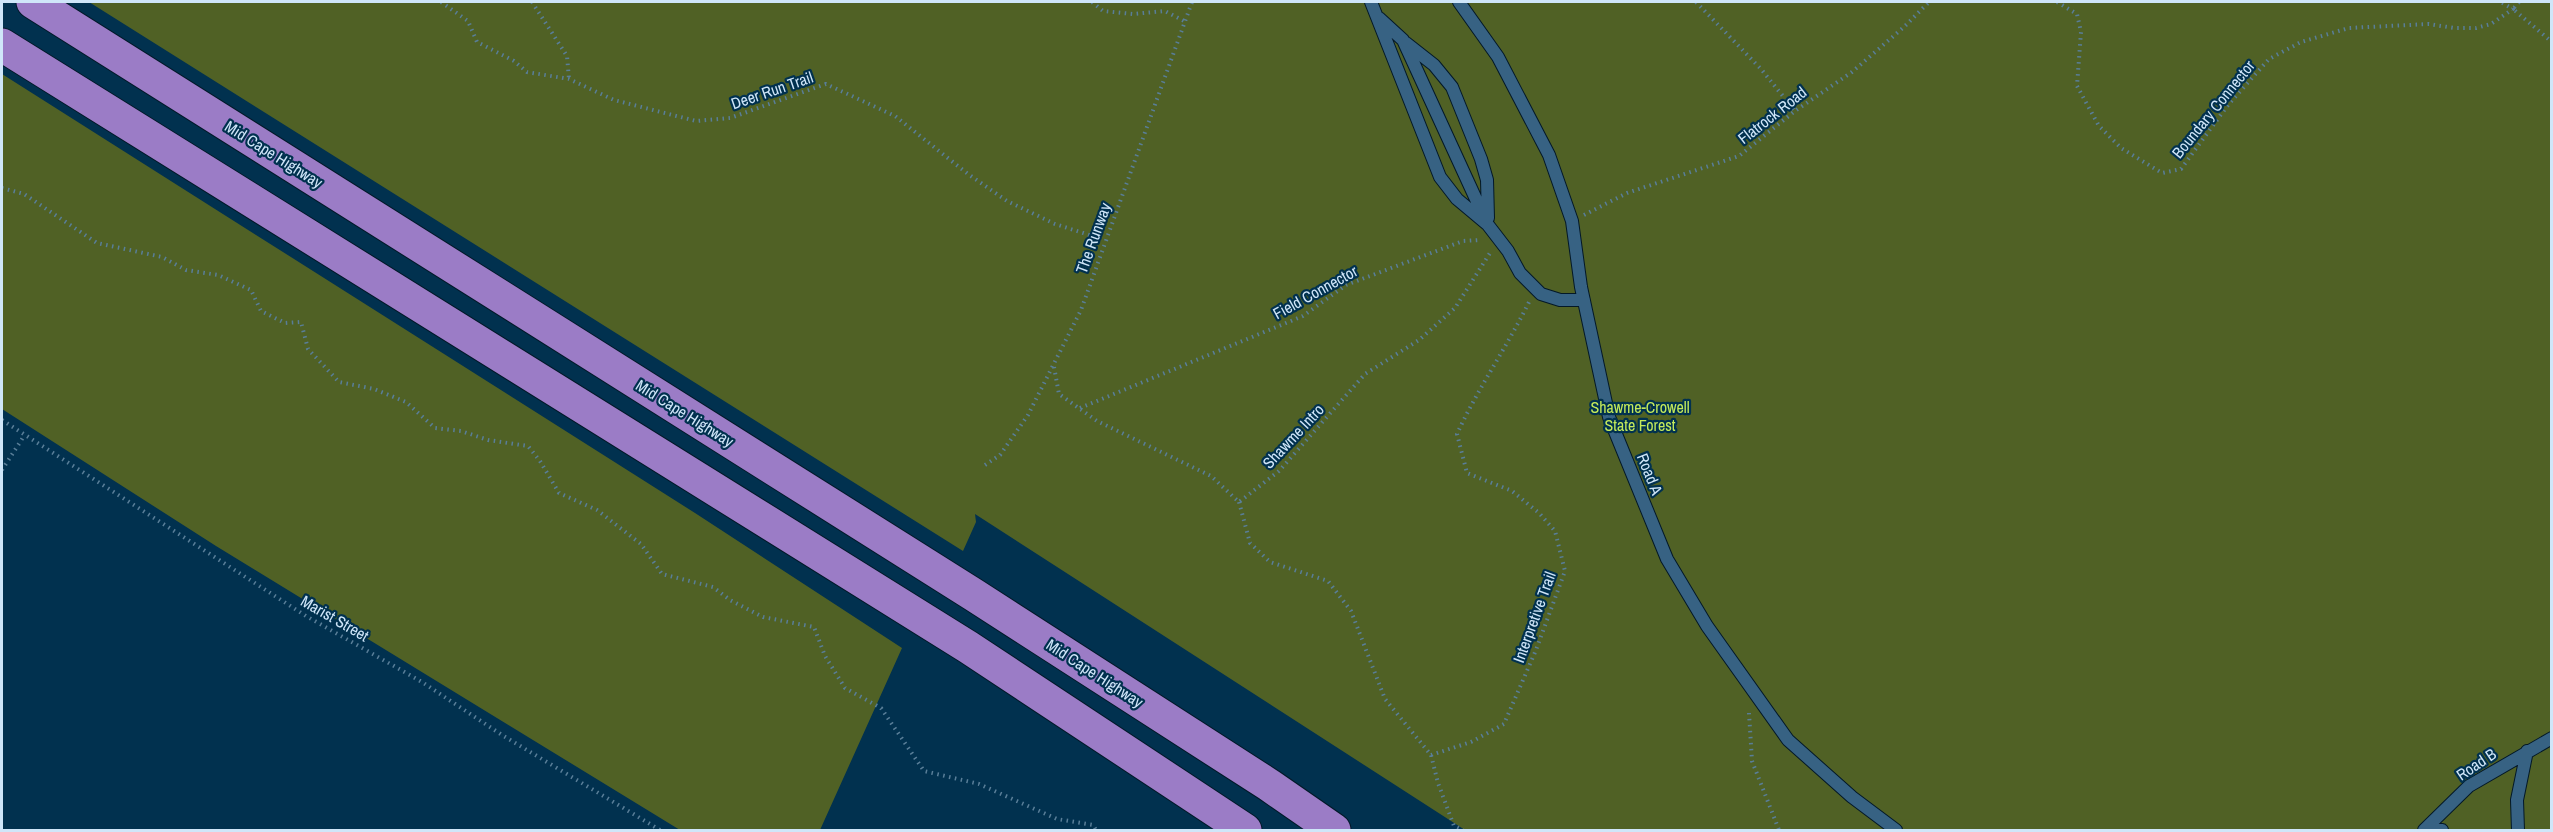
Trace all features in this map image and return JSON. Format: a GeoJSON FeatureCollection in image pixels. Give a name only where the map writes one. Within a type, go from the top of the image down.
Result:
{"type":"FeatureCollection","features":[{"type":"Feature","properties":{"kind":"highway","name":"Mid Cape Highway"},"geometry":{"type":"LineString","coordinates":[[33,2],[974,595],[1269,785],[1334,831]]}},
{"type":"Feature","properties":{"kind":"highway"},"geometry":{"type":"LineString","coordinates":[[2,45],[968,647],[1245,831]]}},
{"type":"Feature","properties":{"kind":"lane"},"geometry":{"type":"LineString","coordinates":[[1371,2],[1440,177],[1457,199],[1488,225],[1520,273],[1535,289],[1541,294],[1560,300],[1584,300]]}},
{"type":"Feature","properties":{"kind":"lane","name":"Road A"},"geometry":{"type":"LineString","coordinates":[[1459,2],[1498,57],[1549,155],[1572,221],[1584,300],[1609,417],[1667,559],[1707,626],[1788,740],[1852,797],[1896,831]]}},
{"type":"Feature","properties":{"kind":"lane"},"geometry":{"type":"LineString","coordinates":[[1376,15],[1434,65],[1452,87],[1487,180],[1488,225]]}},
{"type":"Feature","properties":{"kind":"lane"},"geometry":{"type":"LineString","coordinates":[[1403,40],[1488,225]]}},
{"type":"Feature","properties":{"kind":"lane","name":"Road B"},"geometry":{"type":"LineString","coordinates":[[2426,829],[2469,786],[2552,738]]}},
{"type":"Feature","properties":{"kind":"lane"},"geometry":{"type":"LineString","coordinates":[[2518,831],[2517,800],[2527,751]]}},
{"type":"Feature","properties":{"kind":"lane"},"geometry":{"type":"LineString","coordinates":[[2426,829],[2442,831]]}},
{"type":"Feature","properties":{"kind":"path","name":"Deer Run Trail"},"geometry":{"type":"LineString","coordinates":[[441,2],[468,21],[477,42],[514,61],[527,72],[569,79],[614,100],[696,121],[730,118],[826,84],[895,116],[968,174],[1007,201],[1055,224],[1105,240]]}},
{"type":"Feature","properties":{"kind":"path"},"geometry":{"type":"LineString","coordinates":[[532,2],[567,56],[569,79]]}},
{"type":"Feature","properties":{"kind":"path"},"geometry":{"type":"LineString","coordinates":[[1092,2],[1103,11],[1133,14],[1165,11],[1184,21]]}},
{"type":"Feature","properties":{"kind":"path","name":"The Runway"},"geometry":{"type":"LineString","coordinates":[[985,465],[1000,455],[1016,431],[1054,367],[1081,310],[1192,2]]}},
{"type":"Feature","properties":{"kind":"path"},"geometry":{"type":"LineString","coordinates":[[1696,2],[1761,69],[1795,111]]}},
{"type":"Feature","properties":{"kind":"path","name":"Flatrock Road"},"geometry":{"type":"LineString","coordinates":[[1572,221],[1628,193],[1739,156],[1795,111],[1852,72],[1929,2]]}},
{"type":"Feature","properties":{"kind":"path","name":"Boundary Connector"},"geometry":{"type":"LineString","coordinates":[[2057,2],[2077,14],[2081,32],[2077,86],[2099,126],[2121,148],[2162,173],[2181,169],[2228,105],[2269,59],[2301,42],[2349,28],[2428,24],[2475,28],[2491,24],[2513,9]]}},
{"type":"Feature","properties":{"kind":"path"},"geometry":{"type":"LineString","coordinates":[[2501,2],[2513,9],[2552,42]]}},
{"type":"Feature","properties":{"kind":"path"},"geometry":{"type":"LineString","coordinates":[[2513,9],[2519,2]]}},
{"type":"Feature","properties":{"kind":"path"},"geometry":{"type":"LineString","coordinates":[[2,188],[24,194],[97,243],[162,257],[186,270],[218,275],[251,290],[261,311],[285,323],[301,321],[308,349],[339,381],[374,389],[406,402],[435,428],[462,431],[488,440],[528,446],[559,493],[597,510],[641,544],[662,574],[713,587],[730,600],[763,617],[814,627],[825,656],[844,688],[881,708],[924,771],[979,784],[1057,819],[1093,825],[1096,831]]}},
{"type":"Feature","properties":{"kind":"path","name":"Field Connector"},"geometry":{"type":"LineString","coordinates":[[1080,408],[1303,316],[1346,285],[1463,241],[1499,239]]}},
{"type":"Feature","properties":{"kind":"path","name":"Shawme Intro"},"geometry":{"type":"LineString","coordinates":[[1239,502],[1279,471],[1365,374],[1419,340],[1455,308],[1499,239]]}},
{"type":"Feature","properties":{"kind":"path","name":"Interpretive Trail"},"geometry":{"type":"LineString","coordinates":[[1431,755],[1471,742],[1504,724],[1536,650],[1565,571],[1555,531],[1539,513],[1512,491],[1467,472],[1457,434],[1476,393],[1509,341],[1535,289]]}},
{"type":"Feature","properties":{"kind":"path"},"geometry":{"type":"LineString","coordinates":[[1054,367],[1059,394],[1097,421],[1211,476],[1239,502],[1250,543],[1270,562],[1328,581],[1351,611],[1385,699],[1431,755],[1438,783],[1454,826],[1463,831]]}},
{"type":"Feature","properties":{"kind":"path","name":"Marist Street"},"geometry":{"type":"LineString","coordinates":[[2,420],[306,616],[422,682],[502,735],[660,831]]}},
{"type":"Feature","properties":{"kind":"path"},"geometry":{"type":"LineString","coordinates":[[2,470],[24,436]]}},
{"type":"Feature","properties":{"kind":"path"},"geometry":{"type":"LineString","coordinates":[[1748,683],[1752,761],[1779,831]]}},
{"type":"Feature","properties":{"kind":"green space","name":"Shawme-Crowell State Forest"},"geometry":{"type":"Polygon","coordinates":[[[89,2],[2551,2],[2551,830],[1465,830],[975,514],[976,522],[963,551],[89,2]]]}},
{"type":"Feature","properties":{"kind":"green space"},"geometry":{"type":"Polygon","coordinates":[[[2,74],[695,513],[902,648],[820,830],[680,830],[216,546],[2,409],[2,74]]]}}]}
